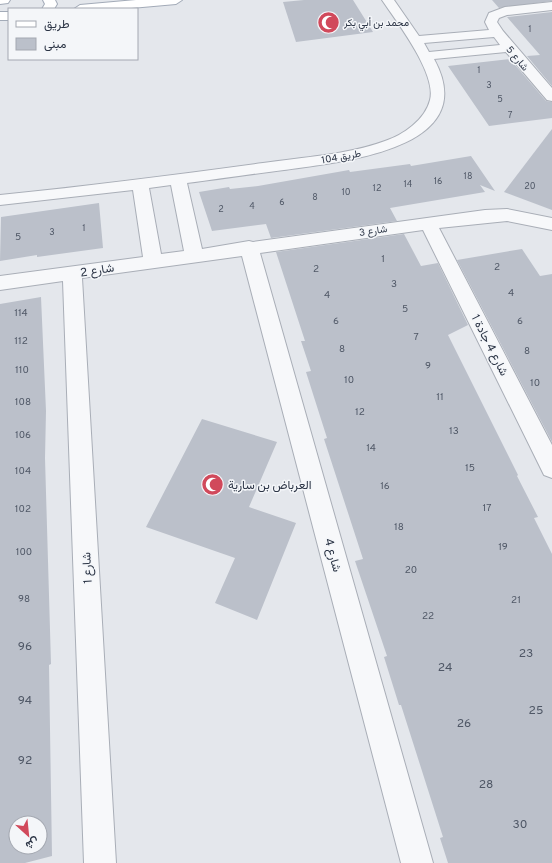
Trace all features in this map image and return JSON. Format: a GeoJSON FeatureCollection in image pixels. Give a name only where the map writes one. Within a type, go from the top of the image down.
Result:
{"type":"FeatureCollection","features":[{"type":"Feature","properties":{"kind":"main road"},"geometry":{"type":"LineString","coordinates":[[89,4],[176,0]]}},
{"type":"Feature","properties":{"kind":"street","name":"طريق 104"},"geometry":{"type":"LineString","coordinates":[[0,200],[140,186],[354,154],[390,145],[411,135],[428,119],[438,99],[437,78],[425,56],[388,0]]}},
{"type":"Feature","properties":{"kind":"street","name":"شارع 5"},"geometry":{"type":"LineString","coordinates":[[552,6],[505,11],[493,16],[491,22],[497,33],[509,48],[552,97]]}},
{"type":"Feature","properties":{"kind":"street"},"geometry":{"type":"LineString","coordinates":[[414,40],[497,33]]}},
{"type":"Feature","properties":{"kind":"street"},"geometry":{"type":"LineString","coordinates":[[425,56],[509,48]]}},
{"type":"Feature","properties":{"kind":"street"},"geometry":{"type":"LineString","coordinates":[[536,79],[552,77]]}},
{"type":"Feature","properties":{"kind":"street"},"geometry":{"type":"LineString","coordinates":[[178,180],[194,255]]}},
{"type":"Feature","properties":{"kind":"street"},"geometry":{"type":"LineString","coordinates":[[140,186],[153,261]]}},
{"type":"Feature","properties":{"kind":"street","name":"شارع 3"},"geometry":{"type":"LineString","coordinates":[[194,255],[428,223],[507,215],[552,224]]}},
{"type":"Feature","properties":{"kind":"street","name":"شارع 4 جادة 1"},"geometry":{"type":"LineString","coordinates":[[428,223],[552,468]]}},
{"type":"Feature","properties":{"kind":"street","name":"شارع 4"},"geometry":{"type":"LineString","coordinates":[[249,247],[417,863]]}},
{"type":"Feature","properties":{"kind":"street","name":"شارع 2"},"geometry":{"type":"LineString","coordinates":[[0,283],[194,255]]}},
{"type":"Feature","properties":{"kind":"street","name":"شارع 1"},"geometry":{"type":"LineString","coordinates":[[72,273],[100,863]]}},
{"type":"Feature","properties":{"kind":"building","name":"محمد بن أبي بكر"},"geometry":{"type":"Polygon","coordinates":[[[304,0],[353,0],[373,32],[296,42],[283,2],[304,0]]]}},
{"type":"Feature","properties":{"kind":"building"},"geometry":{"type":"Polygon","coordinates":[[[492,0],[552,0],[552,1],[499,8],[492,0]]]}},
{"type":"Feature","properties":{"kind":"building"},"geometry":{"type":"Polygon","coordinates":[[[552,12],[552,86],[527,56],[540,55],[507,17],[552,12]]]}},
{"type":"Feature","properties":{"kind":"building"},"geometry":{"type":"Polygon","coordinates":[[[510,59],[546,101],[552,102],[552,118],[489,126],[448,66],[510,59]]]}},
{"type":"Feature","properties":{"kind":"building"},"geometry":{"type":"Polygon","coordinates":[[[552,129],[552,210],[504,192],[552,129]]]}},
{"type":"Feature","properties":{"kind":"building"},"geometry":{"type":"Polygon","coordinates":[[[471,156],[495,191],[480,185],[485,192],[390,208],[397,221],[271,238],[266,224],[212,231],[199,192],[229,187],[230,189],[258,186],[349,170],[350,172],[410,164],[411,166],[471,156]]]}},
{"type":"Feature","properties":{"kind":"building"},"geometry":{"type":"Polygon","coordinates":[[[99,203],[103,248],[37,257],[37,255],[0,261],[1,217],[99,203]]]}},
{"type":"Feature","properties":{"kind":"building"},"geometry":{"type":"Polygon","coordinates":[[[404,234],[421,266],[438,263],[468,325],[448,335],[538,517],[534,518],[552,554],[552,863],[448,863],[440,838],[443,837],[401,705],[399,705],[384,657],[387,656],[355,561],[363,559],[324,439],[327,438],[306,372],[311,371],[301,341],[305,341],[276,252],[404,234]]]}},
{"type":"Feature","properties":{"kind":"building"},"geometry":{"type":"Polygon","coordinates":[[[522,249],[540,276],[552,274],[552,442],[457,260],[522,249]]]}},
{"type":"Feature","properties":{"kind":"building"},"geometry":{"type":"Polygon","coordinates":[[[41,297],[46,411],[45,458],[51,664],[49,665],[52,856],[25,863],[0,863],[0,304],[41,297]]]}},
{"type":"Feature","properties":{"kind":"building","name":"العرباض بن سارية"},"geometry":{"type":"Polygon","coordinates":[[[202,419],[277,442],[249,507],[296,523],[257,620],[215,603],[235,558],[146,527],[202,419]]]}},
{"type":"Feature","properties":{"kind":"place","name":"محمد بن أبي بكر"},"geometry":{"type":"Point","coordinates":[328,22]}},
{"type":"Feature","properties":{"kind":"place","name":"العرباض بن سارية"},"geometry":{"type":"Point","coordinates":[213,485]}}]}
